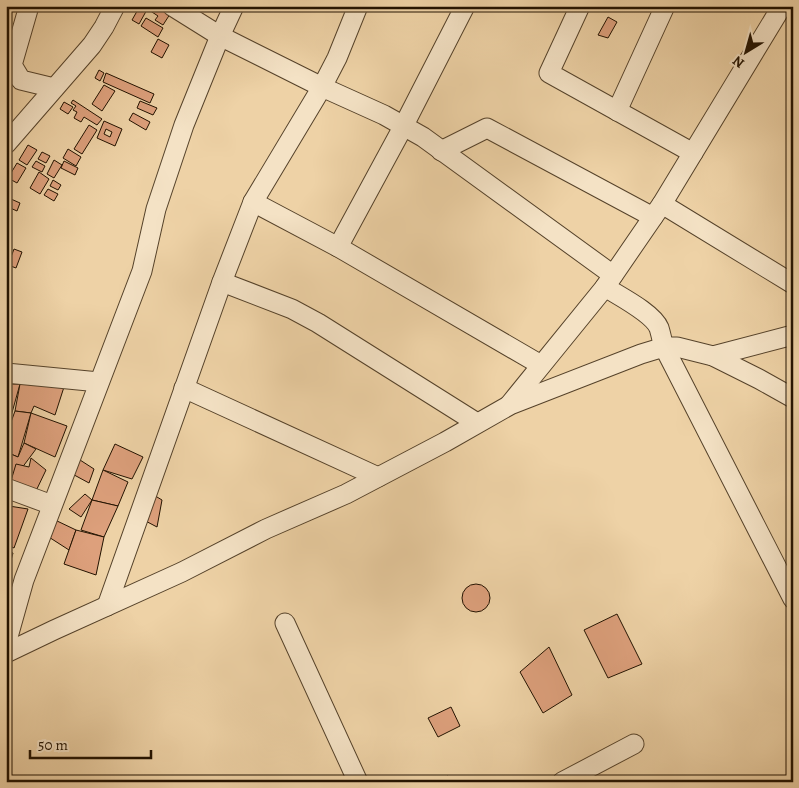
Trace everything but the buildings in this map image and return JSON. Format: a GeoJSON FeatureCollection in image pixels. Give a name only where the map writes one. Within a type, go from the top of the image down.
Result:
{"type":"FeatureCollection","features":[{"type":"Feature","properties":{"kind":"street"},"geometry":{"type":"LineString","coordinates":[[29,6],[12,64],[21,80],[54,88]]}},
{"type":"Feature","properties":{"kind":"street"},"geometry":{"type":"LineString","coordinates":[[6,144],[92,45],[115,6]]}},
{"type":"Feature","properties":{"kind":"street"},"geometry":{"type":"LineString","coordinates":[[172,6],[220,36],[322,87],[384,115],[423,137],[609,281],[646,313],[659,328],[664,347],[788,579],[793,599]]}},
{"type":"Feature","properties":{"kind":"street"},"geometry":{"type":"LineString","coordinates":[[6,644],[24,580],[142,270],[156,209],[184,125],[234,6]]}},
{"type":"Feature","properties":{"kind":"street"},"geometry":{"type":"LineString","coordinates":[[106,606],[222,282],[253,202],[322,87],[358,6]]}},
{"type":"Feature","properties":{"kind":"street"},"geometry":{"type":"LineString","coordinates":[[338,247],[465,6]]}},
{"type":"Feature","properties":{"kind":"street"},"geometry":{"type":"LineString","coordinates":[[580,6],[549,73],[693,153]]}},
{"type":"Feature","properties":{"kind":"street"},"geometry":{"type":"LineString","coordinates":[[617,111],[665,6]]}},
{"type":"Feature","properties":{"kind":"street"},"geometry":{"type":"LineString","coordinates":[[510,406],[609,281],[657,211],[693,153],[776,8]]}},
{"type":"Feature","properties":{"kind":"street"},"geometry":{"type":"LineString","coordinates":[[441,151],[487,128],[657,211],[793,284]]}},
{"type":"Feature","properties":{"kind":"street"},"geometry":{"type":"LineString","coordinates":[[253,202],[338,247],[541,365]]}},
{"type":"Feature","properties":{"kind":"street"},"geometry":{"type":"LineString","coordinates":[[222,282],[292,309],[318,323],[477,424]]}},
{"type":"Feature","properties":{"kind":"street"},"geometry":{"type":"LineString","coordinates":[[713,356],[793,335]]}},
{"type":"Feature","properties":{"kind":"street"},"geometry":{"type":"LineString","coordinates":[[6,653],[182,572],[266,529],[346,494],[510,406],[641,354],[664,347],[677,347],[713,356],[793,398]]}},
{"type":"Feature","properties":{"kind":"street"},"geometry":{"type":"LineString","coordinates":[[6,373],[99,382]]}},
{"type":"Feature","properties":{"kind":"street"},"geometry":{"type":"LineString","coordinates":[[184,388],[378,477]]}},
{"type":"Feature","properties":{"kind":"street"},"geometry":{"type":"LineString","coordinates":[[6,488],[52,504]]}},
{"type":"Feature","properties":{"kind":"street"},"geometry":{"type":"LineString","coordinates":[[285,623],[358,782]]}},
{"type":"Feature","properties":{"kind":"street"},"geometry":{"type":"LineString","coordinates":[[562,782],[634,744]]}}]}
